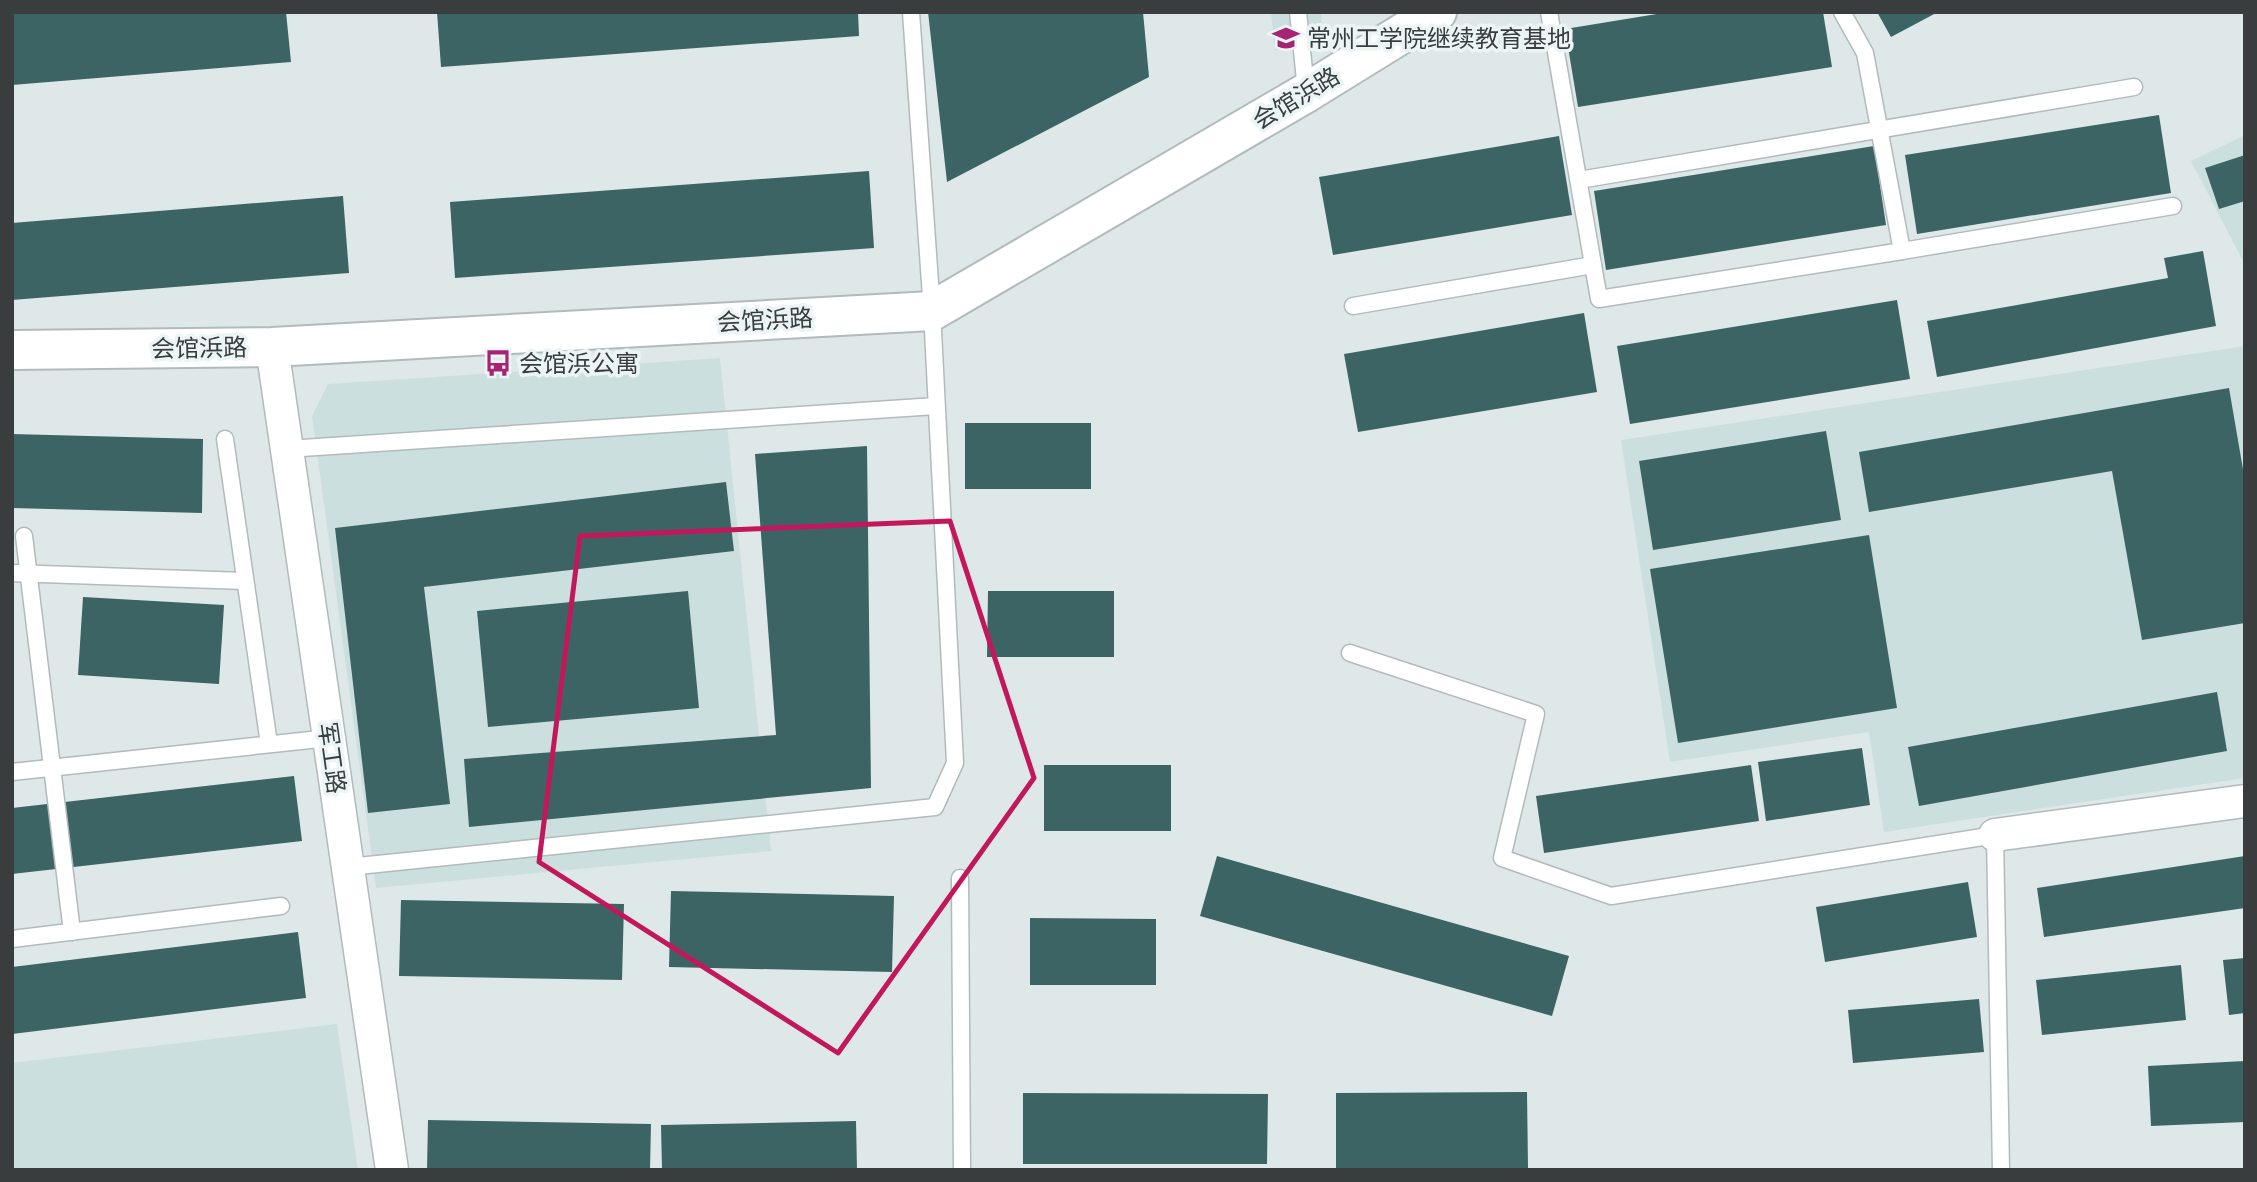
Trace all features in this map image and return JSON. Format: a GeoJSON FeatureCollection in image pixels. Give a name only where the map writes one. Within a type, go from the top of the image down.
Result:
{"type":"FeatureCollection","features":[{"type":"Feature","properties":{"kind":"street","name":"会馆浜路"},"geometry":{"type":"LineString","coordinates":[[12,350],[272,347],[932,311],[1307,93],[1437,12]]}},
{"type":"Feature","properties":{"kind":"street","name":"军工路"},"geometry":{"type":"LineString","coordinates":[[272,347],[392,1170]]}},
{"type":"Feature","properties":{"kind":"street"},"geometry":{"type":"LineString","coordinates":[[1995,835],[2245,801]]}},
{"type":"Feature","properties":{"kind":"lane"},"geometry":{"type":"LineString","coordinates":[[348,867],[935,807],[955,763],[932,311],[911,12]]}},
{"type":"Feature","properties":{"kind":"lane"},"geometry":{"type":"LineString","coordinates":[[1298,12],[1307,93]]}},
{"type":"Feature","properties":{"kind":"lane"},"geometry":{"type":"LineString","coordinates":[[1549,12],[1599,299],[2174,205]]}},
{"type":"Feature","properties":{"kind":"lane"},"geometry":{"type":"LineString","coordinates":[[1842,12],[1865,53],[1902,251]]}},
{"type":"Feature","properties":{"kind":"lane"},"geometry":{"type":"LineString","coordinates":[[1579,180],[2134,87]]}},
{"type":"Feature","properties":{"kind":"lane"},"geometry":{"type":"LineString","coordinates":[[1353,306],[1593,265]]}},
{"type":"Feature","properties":{"kind":"lane"},"geometry":{"type":"LineString","coordinates":[[287,449],[936,407]]}},
{"type":"Feature","properties":{"kind":"lane"},"geometry":{"type":"LineString","coordinates":[[225,439],[269,744]]}},
{"type":"Feature","properties":{"kind":"lane"},"geometry":{"type":"LineString","coordinates":[[24,536],[20,573],[72,932]]}},
{"type":"Feature","properties":{"kind":"lane"},"geometry":{"type":"LineString","coordinates":[[20,573],[245,581]]}},
{"type":"Feature","properties":{"kind":"lane"},"geometry":{"type":"LineString","coordinates":[[1350,653],[1536,714],[1502,858],[1611,896],[1995,835],[2001,1170]]}},
{"type":"Feature","properties":{"kind":"lane"},"geometry":{"type":"LineString","coordinates":[[12,772],[329,738]]}},
{"type":"Feature","properties":{"kind":"lane"},"geometry":{"type":"LineString","coordinates":[[960,878],[962,1170]]}},
{"type":"Feature","properties":{"kind":"lane"},"geometry":{"type":"LineString","coordinates":[[12,939],[281,906]]}},
{"type":"Feature","properties":{"kind":"highlighted area"},"geometry":{"type":"Polygon","coordinates":[[[950,521],[1034,778],[838,1053],[539,862],[580,536],[950,521]]]}},
{"type":"Feature","properties":{"kind":"shaded area","name":"常州工学院继续教育基地"},"geometry":{"type":"Polygon","coordinates":[[[1271,12],[1321,12],[1322,26],[1275,51],[1271,12]]]}},
{"type":"Feature","properties":{"kind":"shaded area"},"geometry":{"type":"Polygon","coordinates":[[[2245,135],[2245,265],[2191,161],[2245,135]]]}},
{"type":"Feature","properties":{"kind":"shaded area"},"geometry":{"type":"Polygon","coordinates":[[[2245,346],[2245,778],[1884,832],[1869,732],[1670,762],[1621,440],[2245,346]]]}},
{"type":"Feature","properties":{"kind":"shaded area"},"geometry":{"type":"Polygon","coordinates":[[[720,358],[771,851],[376,888],[312,416],[328,384],[720,358]]]}},
{"type":"Feature","properties":{"kind":"shaded area"},"geometry":{"type":"Polygon","coordinates":[[[337,1024],[358,1170],[12,1170],[12,1063],[337,1024]]]}},
{"type":"Feature","properties":{"kind":"building"},"geometry":{"type":"Polygon","coordinates":[[[12,12],[286,12],[291,62],[12,85],[12,12]]]}},
{"type":"Feature","properties":{"kind":"building"},"geometry":{"type":"Polygon","coordinates":[[[437,12],[858,12],[859,36],[441,67],[437,12]]]}},
{"type":"Feature","properties":{"kind":"building"},"geometry":{"type":"Polygon","coordinates":[[[928,12],[1143,12],[1149,77],[947,182],[928,12]]]}},
{"type":"Feature","properties":{"kind":"building"},"geometry":{"type":"Polygon","coordinates":[[[1669,12],[1823,12],[1832,67],[1578,107],[1565,29],[1669,12]]]}},
{"type":"Feature","properties":{"kind":"building"},"geometry":{"type":"Polygon","coordinates":[[[1877,12],[1938,12],[1891,37],[1877,12]]]}},
{"type":"Feature","properties":{"kind":"building"},"geometry":{"type":"Polygon","coordinates":[[[2159,115],[2171,193],[1917,234],[1905,155],[2159,115]]]}},
{"type":"Feature","properties":{"kind":"building"},"geometry":{"type":"Polygon","coordinates":[[[1559,136],[1572,215],[1333,255],[1319,177],[1559,136]]]}},
{"type":"Feature","properties":{"kind":"building"},"geometry":{"type":"Polygon","coordinates":[[[1874,146],[1886,225],[1606,270],[1594,191],[1874,146]]]}},
{"type":"Feature","properties":{"kind":"building"},"geometry":{"type":"Polygon","coordinates":[[[2245,155],[2245,201],[2219,209],[2205,168],[2245,155]]]}},
{"type":"Feature","properties":{"kind":"building"},"geometry":{"type":"Polygon","coordinates":[[[869,171],[874,248],[455,278],[450,202],[869,171]]]}},
{"type":"Feature","properties":{"kind":"building"},"geometry":{"type":"Polygon","coordinates":[[[343,196],[349,273],[12,300],[12,223],[343,196]]]}},
{"type":"Feature","properties":{"kind":"building"},"geometry":{"type":"Polygon","coordinates":[[[2203,251],[2216,326],[1937,377],[1927,321],[2168,278],[2164,258],[2203,251]]]}},
{"type":"Feature","properties":{"kind":"building"},"geometry":{"type":"Polygon","coordinates":[[[1897,300],[1910,379],[1630,424],[1617,346],[1897,300]]]}},
{"type":"Feature","properties":{"kind":"building"},"geometry":{"type":"Polygon","coordinates":[[[1584,313],[1597,392],[1358,432],[1344,354],[1584,313]]]}},
{"type":"Feature","properties":{"kind":"building"},"geometry":{"type":"Polygon","coordinates":[[[2229,388],[2245,481],[2245,623],[2142,640],[2112,471],[1869,512],[1859,452],[2229,388]]]}},
{"type":"Feature","properties":{"kind":"building"},"geometry":{"type":"Polygon","coordinates":[[[965,423],[1091,423],[1091,489],[965,489],[965,423]]]}},
{"type":"Feature","properties":{"kind":"building"},"geometry":{"type":"Polygon","coordinates":[[[1826,431],[1841,520],[1653,550],[1639,461],[1826,431]]]}},
{"type":"Feature","properties":{"kind":"building"},"geometry":{"type":"Polygon","coordinates":[[[12,434],[203,439],[202,513],[12,508],[12,434]]]}},
{"type":"Feature","properties":{"kind":"building"},"geometry":{"type":"Polygon","coordinates":[[[867,446],[871,788],[469,827],[464,759],[776,735],[755,454],[867,446]]]}},
{"type":"Feature","properties":{"kind":"building"},"geometry":{"type":"Polygon","coordinates":[[[726,482],[734,551],[424,587],[450,804],[368,813],[335,528],[726,482]]]}},
{"type":"Feature","properties":{"kind":"building"},"geometry":{"type":"Polygon","coordinates":[[[1869,535],[1897,708],[1678,743],[1650,569],[1869,535]]]}},
{"type":"Feature","properties":{"kind":"building"},"geometry":{"type":"Polygon","coordinates":[[[688,591],[699,708],[488,727],[477,611],[688,591]]]}},
{"type":"Feature","properties":{"kind":"building"},"geometry":{"type":"Polygon","coordinates":[[[988,591],[1114,591],[1114,657],[987,657],[988,591]]]}},
{"type":"Feature","properties":{"kind":"building"},"geometry":{"type":"Polygon","coordinates":[[[83,597],[224,605],[219,684],[78,675],[83,597]]]}},
{"type":"Feature","properties":{"kind":"building"},"geometry":{"type":"Polygon","coordinates":[[[2217,692],[2227,751],[1919,806],[1908,747],[2217,692]]]}},
{"type":"Feature","properties":{"kind":"building"},"geometry":{"type":"Polygon","coordinates":[[[1862,748],[1870,805],[1766,821],[1758,762],[1862,748]]]}},
{"type":"Feature","properties":{"kind":"building"},"geometry":{"type":"Polygon","coordinates":[[[1044,765],[1171,765],[1171,831],[1044,831],[1044,765]]]}},
{"type":"Feature","properties":{"kind":"building"},"geometry":{"type":"Polygon","coordinates":[[[1751,765],[1759,821],[1544,853],[1536,796],[1751,765]]]}},
{"type":"Feature","properties":{"kind":"building"},"geometry":{"type":"Polygon","coordinates":[[[294,776],[302,841],[12,874],[12,808],[294,776]]]}},
{"type":"Feature","properties":{"kind":"building"},"geometry":{"type":"Polygon","coordinates":[[[1217,856],[1569,956],[1552,1016],[1200,916],[1217,856]]]}},
{"type":"Feature","properties":{"kind":"building"},"geometry":{"type":"Polygon","coordinates":[[[2245,856],[2245,908],[2044,937],[2037,888],[2245,856]]]}},
{"type":"Feature","properties":{"kind":"building"},"geometry":{"type":"Polygon","coordinates":[[[1968,882],[1977,937],[1825,962],[1816,907],[1968,882]]]}},
{"type":"Feature","properties":{"kind":"building"},"geometry":{"type":"Polygon","coordinates":[[[671,891],[894,896],[892,972],[669,967],[671,891]]]}},
{"type":"Feature","properties":{"kind":"building"},"geometry":{"type":"Polygon","coordinates":[[[401,900],[624,904],[622,980],[399,976],[401,900]]]}},
{"type":"Feature","properties":{"kind":"building"},"geometry":{"type":"Polygon","coordinates":[[[1030,918],[1156,919],[1156,985],[1030,985],[1030,918]]]}},
{"type":"Feature","properties":{"kind":"building"},"geometry":{"type":"Polygon","coordinates":[[[298,932],[306,998],[12,1034],[12,967],[298,932]]]}},
{"type":"Feature","properties":{"kind":"building"},"geometry":{"type":"Polygon","coordinates":[[[2245,958],[2245,1013],[2229,1015],[2223,960],[2245,958]]]}},
{"type":"Feature","properties":{"kind":"building"},"geometry":{"type":"Polygon","coordinates":[[[2181,965],[2186,1020],[2042,1035],[2036,980],[2181,965]]]}},
{"type":"Feature","properties":{"kind":"building"},"geometry":{"type":"Polygon","coordinates":[[[1979,999],[1984,1052],[1853,1063],[1848,1010],[1979,999]]]}},
{"type":"Feature","properties":{"kind":"building"},"geometry":{"type":"Polygon","coordinates":[[[2245,1061],[2245,1122],[2151,1126],[2148,1066],[2245,1061]]]}},
{"type":"Feature","properties":{"kind":"building"},"geometry":{"type":"Polygon","coordinates":[[[1527,1092],[1528,1168],[1336,1170],[1336,1093],[1527,1092]]]}},
{"type":"Feature","properties":{"kind":"building"},"geometry":{"type":"Polygon","coordinates":[[[1023,1093],[1268,1094],[1267,1164],[1023,1164],[1023,1093]]]}},
{"type":"Feature","properties":{"kind":"building"},"geometry":{"type":"Polygon","coordinates":[[[428,1120],[651,1124],[650,1170],[427,1170],[428,1120]]]}},
{"type":"Feature","properties":{"kind":"building"},"geometry":{"type":"Polygon","coordinates":[[[856,1121],[857,1170],[662,1170],[661,1125],[856,1121]]]}},
{"type":"Feature","properties":{"kind":"place","name":"常州工学院继续教育基地"},"geometry":{"type":"Point","coordinates":[1286,38]}},
{"type":"Feature","properties":{"kind":"place","name":"会馆浜公寓"},"geometry":{"type":"Point","coordinates":[498,363]}}]}
